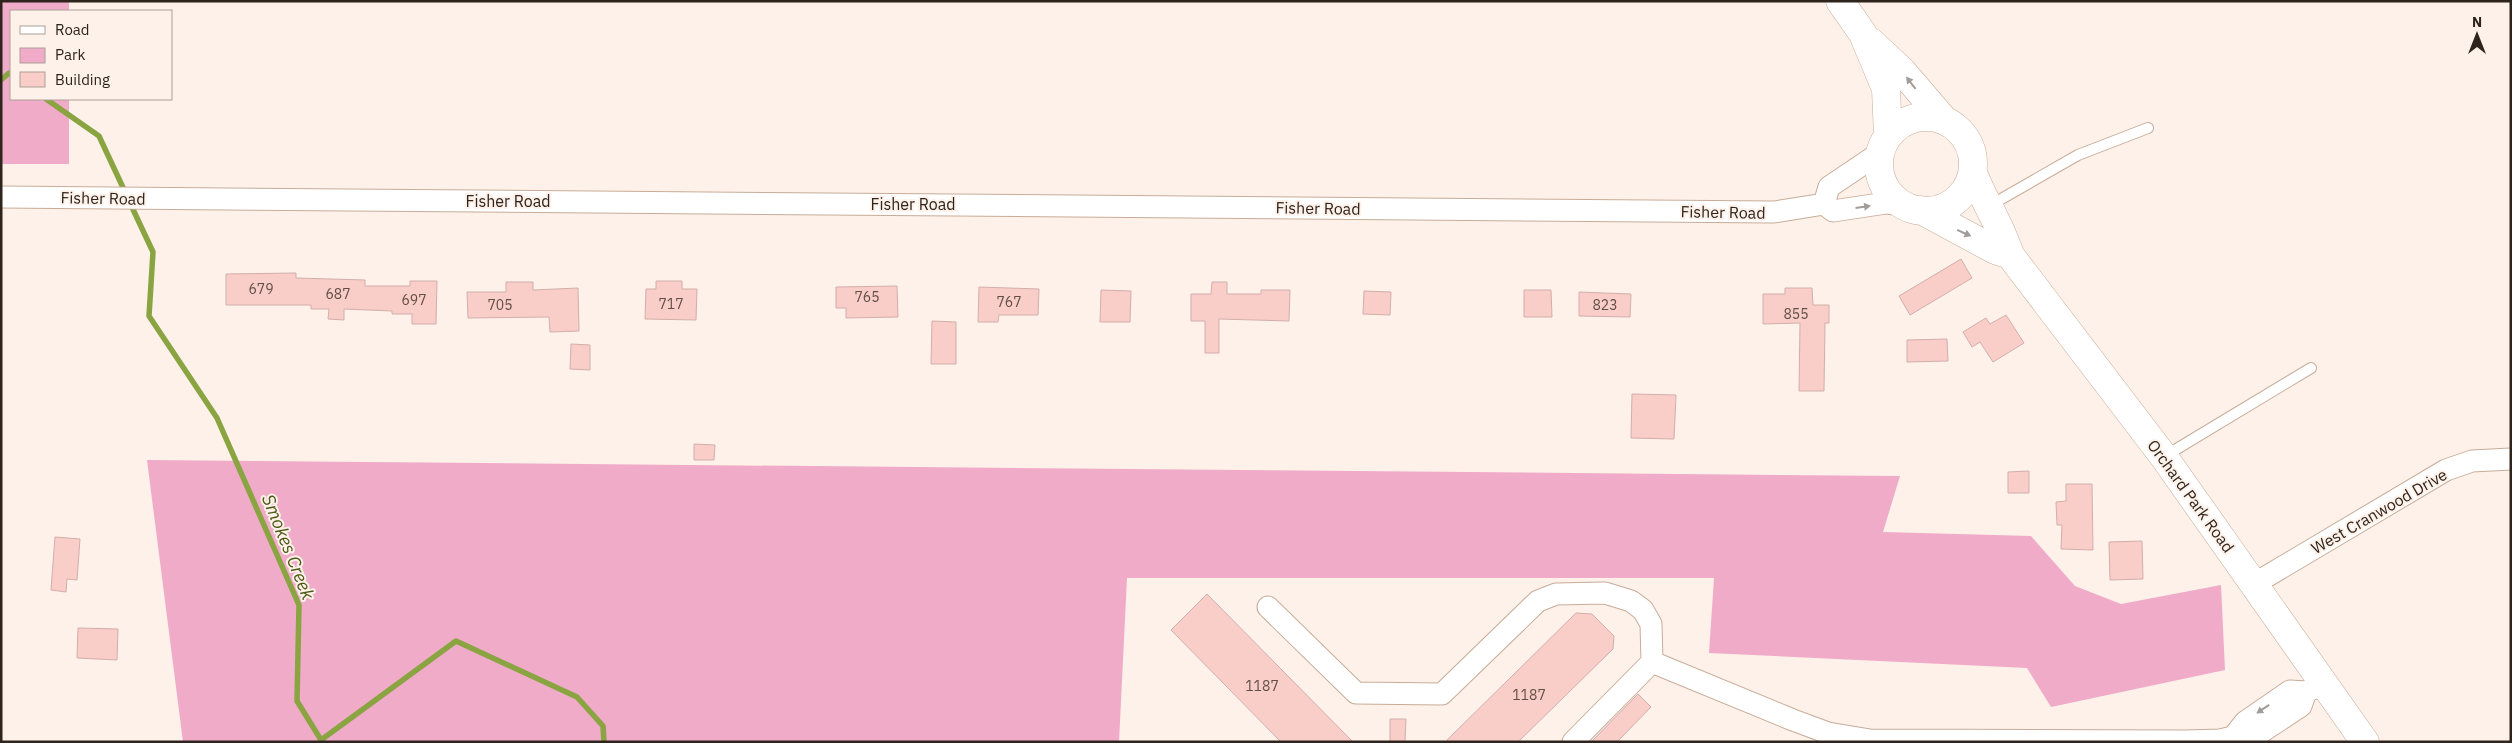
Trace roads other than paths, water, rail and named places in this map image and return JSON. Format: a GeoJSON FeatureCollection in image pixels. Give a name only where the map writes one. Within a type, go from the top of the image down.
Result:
{"type":"FeatureCollection","features":[{"type":"Feature","properties":{"kind":"main road"},"geometry":{"type":"LineString","coordinates":[[1840,1],[1863,34],[1902,71],[1944,120],[1960,130],[1969,142],[1974,157],[1973,173],[1968,188],[1958,200],[1944,208],[1929,211],[1913,208]]}},
{"type":"Feature","properties":{"kind":"main road"},"geometry":{"type":"LineString","coordinates":[[1863,34],[1886,89],[1885,144],[1879,162],[1881,178],[1888,192],[1913,208],[1995,250],[2010,255]]}},
{"type":"Feature","properties":{"kind":"main road"},"geometry":{"type":"LineString","coordinates":[[1885,144],[1902,123],[1916,117],[1932,117],[1944,120]]}},
{"type":"Feature","properties":{"kind":"main road","name":"Orchard Park Road"},"geometry":{"type":"LineString","coordinates":[[1973,173],[1988,207],[2005,238],[2010,255],[2164,457],[2254,584],[2315,688],[2365,742]]}},
{"type":"Feature","properties":{"kind":"street"},"geometry":{"type":"LineString","coordinates":[[1824,204],[1829,187],[1885,144]]}},
{"type":"Feature","properties":{"kind":"street","name":"Fisher Road"},"geometry":{"type":"LineString","coordinates":[[1,197],[1774,212],[1824,204],[1833,211],[1886,203],[1913,208]]}},
{"type":"Feature","properties":{"kind":"street","name":"West Cranwood Drive"},"geometry":{"type":"LineString","coordinates":[[2254,584],[2446,470],[2472,462],[2511,459]]}},
{"type":"Feature","properties":{"kind":"street"},"geometry":{"type":"LineString","coordinates":[[1268,607],[1356,693],[1442,694],[1538,601],[1556,594],[1605,594],[1632,601],[1643,610],[1651,624],[1652,662],[1573,742]]}},
{"type":"Feature","properties":{"kind":"street"},"geometry":{"type":"LineString","coordinates":[[1652,662],[1793,720],[1848,738],[1870,740],[2220,740],[2233,737],[2245,722],[2290,691],[2315,688]]}},
{"type":"Feature","properties":{"kind":"lane"},"geometry":{"type":"LineString","coordinates":[[1988,207],[2078,155],[2148,128]]}},
{"type":"Feature","properties":{"kind":"lane"},"geometry":{"type":"LineString","coordinates":[[2164,457],[2311,368]]}},
{"type":"Feature","properties":{"kind":"waterway","name":"Smokes Creek"},"geometry":{"type":"LineString","coordinates":[[1,80],[10,74]]}},
{"type":"Feature","properties":{"kind":"waterway","name":"Smokes Creek"},"geometry":{"type":"LineString","coordinates":[[47,100],[99,136],[126,194]]}},
{"type":"Feature","properties":{"kind":"waterway","name":"Smokes Creek"},"geometry":{"type":"LineString","coordinates":[[130,203],[153,252],[149,316],[217,418],[299,605],[297,701],[321,740],[456,641],[577,697],[603,726],[604,742]]}}]}
